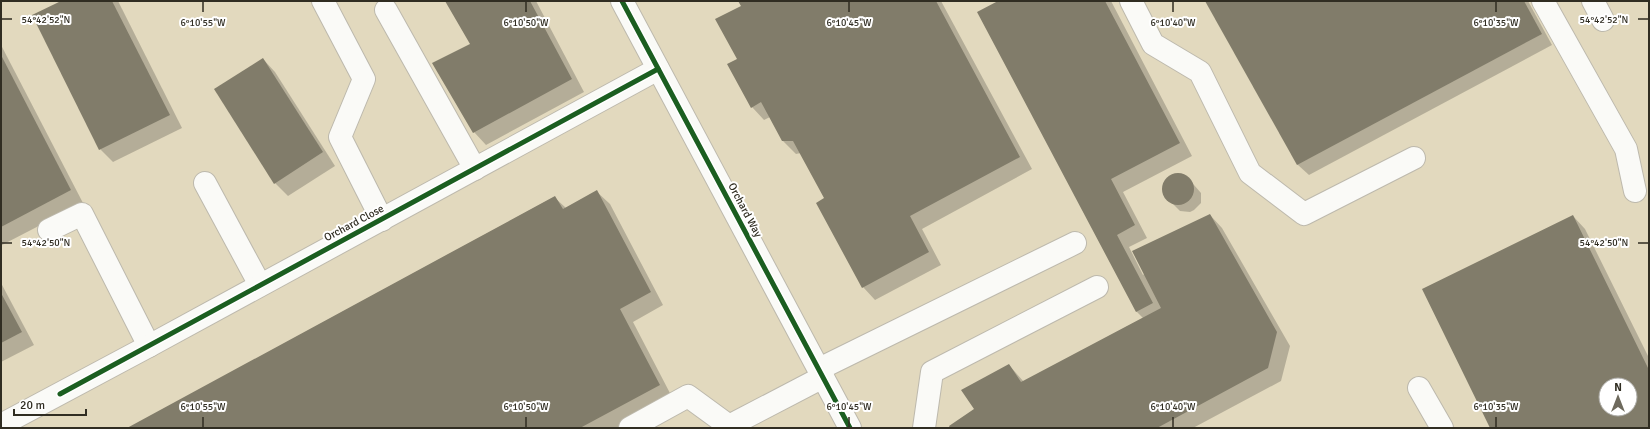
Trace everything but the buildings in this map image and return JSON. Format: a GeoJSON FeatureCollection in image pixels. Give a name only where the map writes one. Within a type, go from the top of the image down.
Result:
{"type":"FeatureCollection","features":[{"type":"Feature","properties":{"kind":"street"},"geometry":{"type":"LineString","coordinates":[[323,1],[364,79],[340,137],[382,220]]}},
{"type":"Feature","properties":{"kind":"street","name":"Orchard Way"},"geometry":{"type":"LineString","coordinates":[[622,1],[850,428]]}},
{"type":"Feature","properties":{"kind":"street"},"geometry":{"type":"LineString","coordinates":[[1131,1],[1153,44],[1200,72],[1250,173],[1304,214],[1414,158]]}},
{"type":"Feature","properties":{"kind":"street"},"geometry":{"type":"LineString","coordinates":[[1543,1],[1626,149],[1635,191]]}},
{"type":"Feature","properties":{"kind":"street"},"geometry":{"type":"LineString","coordinates":[[1593,1],[1603,20]]}},
{"type":"Feature","properties":{"kind":"street"},"geometry":{"type":"LineString","coordinates":[[386,10],[474,169]]}},
{"type":"Feature","properties":{"kind":"street","name":"Orchard Close"},"geometry":{"type":"LineString","coordinates":[[1,425],[382,220],[658,69]]}},
{"type":"Feature","properties":{"kind":"street"},"geometry":{"type":"LineString","coordinates":[[205,183],[260,285]]}},
{"type":"Feature","properties":{"kind":"street"},"geometry":{"type":"LineString","coordinates":[[49,230],[82,214],[149,346]]}},
{"type":"Feature","properties":{"kind":"street"},"geometry":{"type":"LineString","coordinates":[[630,428],[688,396],[729,426],[821,373],[1075,243]]}},
{"type":"Feature","properties":{"kind":"street"},"geometry":{"type":"LineString","coordinates":[[924,428],[932,372],[1097,287]]}},
{"type":"Feature","properties":{"kind":"street"},"geometry":{"type":"LineString","coordinates":[[1419,388],[1442,428]]}},
{"type":"Feature","properties":{"kind":"shaded area"},"geometry":{"type":"Polygon","coordinates":[[[1,1],[1649,1],[1649,428],[1,428],[1,1]]]}},
{"type":"Feature","properties":{"kind":"cycle path"},"geometry":{"type":"LineString","coordinates":[[622,1],[850,428]]}},
{"type":"Feature","properties":{"kind":"cycle path"},"geometry":{"type":"LineString","coordinates":[[60,394],[658,69]]}}]}
